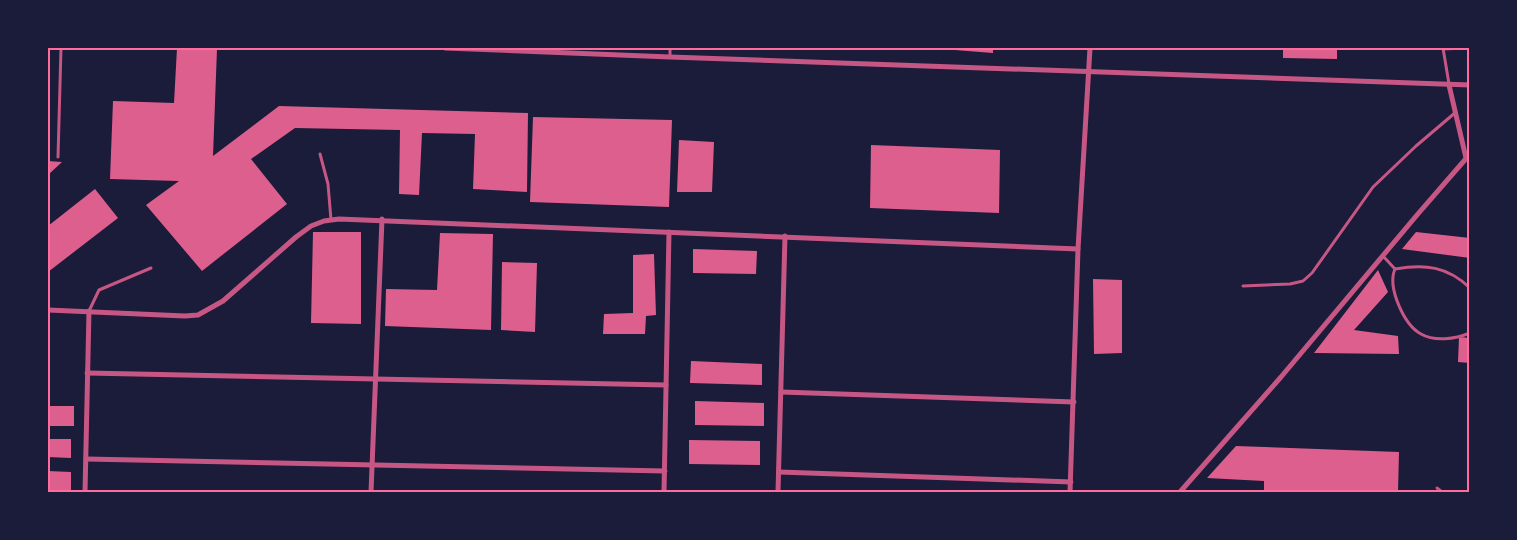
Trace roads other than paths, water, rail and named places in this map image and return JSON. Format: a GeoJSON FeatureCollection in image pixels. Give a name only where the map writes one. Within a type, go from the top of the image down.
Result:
{"type":"FeatureCollection","features":[{"type":"Feature","properties":{"kind":"street"},"geometry":{"type":"LineString","coordinates":[[445,48],[1470,85]]}},
{"type":"Feature","properties":{"kind":"street"},"geometry":{"type":"LineString","coordinates":[[1070,492],[1078,249],[1090,48]]}},
{"type":"Feature","properties":{"kind":"street"},"geometry":{"type":"LineString","coordinates":[[1180,492],[1468,156],[1449,85]]}},
{"type":"Feature","properties":{"kind":"street"},"geometry":{"type":"LineString","coordinates":[[48,310],[198,315],[223,301],[311,226],[331,220],[382,219],[1078,249]]}},
{"type":"Feature","properties":{"kind":"street"},"geometry":{"type":"LineString","coordinates":[[371,492],[382,219]]}},
{"type":"Feature","properties":{"kind":"street"},"geometry":{"type":"LineString","coordinates":[[664,492],[669,232]]}},
{"type":"Feature","properties":{"kind":"street"},"geometry":{"type":"LineString","coordinates":[[778,492],[785,236]]}},
{"type":"Feature","properties":{"kind":"street"},"geometry":{"type":"LineString","coordinates":[[85,492],[89,311]]}},
{"type":"Feature","properties":{"kind":"street"},"geometry":{"type":"LineString","coordinates":[[88,373],[666,385]]}},
{"type":"Feature","properties":{"kind":"street"},"geometry":{"type":"LineString","coordinates":[[781,392],[1074,402]]}},
{"type":"Feature","properties":{"kind":"street"},"geometry":{"type":"LineString","coordinates":[[86,459],[664,471]]}},
{"type":"Feature","properties":{"kind":"street"},"geometry":{"type":"LineString","coordinates":[[779,472],[1071,482]]}},
{"type":"Feature","properties":{"kind":"lane"},"geometry":{"type":"LineString","coordinates":[[58,157],[60,48]]}},
{"type":"Feature","properties":{"kind":"lane"},"geometry":{"type":"LineString","coordinates":[[670,48],[670,57]]}},
{"type":"Feature","properties":{"kind":"lane"},"geometry":{"type":"LineString","coordinates":[[1449,85],[1443,48],[1464,48]]}},
{"type":"Feature","properties":{"kind":"lane"},"geometry":{"type":"LineString","coordinates":[[1243,286],[1290,284],[1303,281],[1312,273],[1373,187],[1416,146],[1456,112]]}},
{"type":"Feature","properties":{"kind":"lane"},"geometry":{"type":"LineString","coordinates":[[320,154],[328,184],[331,220]]}},
{"type":"Feature","properties":{"kind":"lane"},"geometry":{"type":"LineString","coordinates":[[1383,256],[1395,269]]}},
{"type":"Feature","properties":{"kind":"lane"},"geometry":{"type":"LineString","coordinates":[[1395,269],[1431,267],[1451,274],[1470,288]]}},
{"type":"Feature","properties":{"kind":"lane"},"geometry":{"type":"LineString","coordinates":[[89,311],[99,290],[150,268]]}},
{"type":"Feature","properties":{"kind":"lane"},"geometry":{"type":"LineString","coordinates":[[1395,269],[1392,275],[1395,296],[1408,320],[1419,333],[1429,337],[1444,339],[1456,338],[1470,333]]}},
{"type":"Feature","properties":{"kind":"lane"},"geometry":{"type":"LineString","coordinates":[[1437,488],[1442,492]]}}]}
